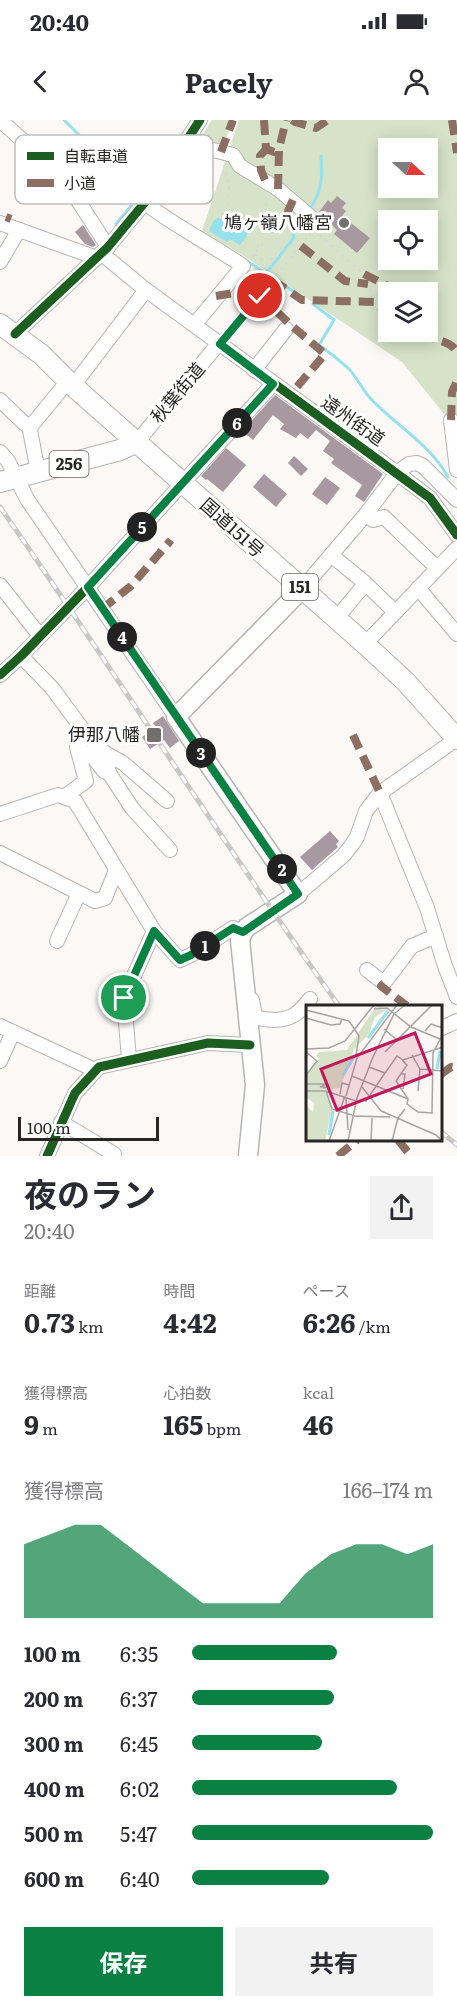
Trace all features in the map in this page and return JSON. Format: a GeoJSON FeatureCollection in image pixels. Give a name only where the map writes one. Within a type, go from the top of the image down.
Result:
{"type":"FeatureCollection","features":[{"type":"Feature","properties":{"kind":"highway","name":"国道151号"},"geometry":{"type":"LineString","coordinates":[[7,329],[42,355],[70,384],[365,644],[406,682],[456,738]]}},
{"type":"Feature","properties":{"kind":"highway","name":"256"},"geometry":{"type":"LineString","coordinates":[[8,480],[120,450],[136,442]]}},
{"type":"Feature","properties":{"kind":"main road"},"geometry":{"type":"LineString","coordinates":[[248,1156],[255,1085],[240,940],[243,932],[298,894],[176,717],[302,589]]}},
{"type":"Feature","properties":{"kind":"street","name":"遠州街道"},"geometry":{"type":"LineString","coordinates":[[0,120],[17,135]]}},
{"type":"Feature","properties":{"kind":"street"},"geometry":{"type":"LineString","coordinates":[[190,135],[200,120]]}},
{"type":"Feature","properties":{"kind":"street"},"geometry":{"type":"LineString","coordinates":[[213,150],[233,155],[240,165],[266,180],[293,200],[315,229]]}},
{"type":"Feature","properties":{"kind":"street","name":"遠州街道"},"geometry":{"type":"LineString","coordinates":[[77,204],[102,253],[146,290],[430,498],[457,535]]}},
{"type":"Feature","properties":{"kind":"street"},"geometry":{"type":"LineString","coordinates":[[7,329],[102,253],[144,204]]}},
{"type":"Feature","properties":{"kind":"street"},"geometry":{"type":"LineString","coordinates":[[146,204],[166,219],[243,266],[195,324]]}},
{"type":"Feature","properties":{"kind":"street","name":"遠州街道"},"geometry":{"type":"LineString","coordinates":[[0,223],[102,253]]}},
{"type":"Feature","properties":{"kind":"street"},"geometry":{"type":"LineString","coordinates":[[0,262],[19,230]]}},
{"type":"Feature","properties":{"kind":"street"},"geometry":{"type":"LineString","coordinates":[[28,425],[34,423],[70,384],[146,290]]}},
{"type":"Feature","properties":{"kind":"street"},"geometry":{"type":"LineString","coordinates":[[254,370],[286,329]]}},
{"type":"Feature","properties":{"kind":"street","name":"秋葉街道"},"geometry":{"type":"LineString","coordinates":[[136,442],[220,343]]}},
{"type":"Feature","properties":{"kind":"street"},"geometry":{"type":"LineString","coordinates":[[0,675],[21,657],[88,587],[273,384]]}},
{"type":"Feature","properties":{"kind":"street"},"geometry":{"type":"LineString","coordinates":[[2,407],[28,425],[38,472]]}},
{"type":"Feature","properties":{"kind":"street"},"geometry":{"type":"LineString","coordinates":[[451,420],[457,470]]}},
{"type":"Feature","properties":{"kind":"street"},"geometry":{"type":"LineString","coordinates":[[0,452],[8,461],[8,480],[27,499],[176,717]]}},
{"type":"Feature","properties":{"kind":"street"},"geometry":{"type":"LineString","coordinates":[[302,589],[366,514],[397,472],[409,464],[417,463],[423,466],[457,500]]}},
{"type":"Feature","properties":{"kind":"street"},"geometry":{"type":"LineString","coordinates":[[366,514],[374,520],[384,517],[437,568]]}},
{"type":"Feature","properties":{"kind":"street"},"geometry":{"type":"LineString","coordinates":[[365,644],[457,548]]}},
{"type":"Feature","properties":{"kind":"street"},"geometry":{"type":"LineString","coordinates":[[331,555],[394,612]]}},
{"type":"Feature","properties":{"kind":"street"},"geometry":{"type":"LineString","coordinates":[[336,619],[365,584]]}},
{"type":"Feature","properties":{"kind":"street"},"geometry":{"type":"LineString","coordinates":[[0,585],[40,636]]}},
{"type":"Feature","properties":{"kind":"street"},"geometry":{"type":"LineString","coordinates":[[418,588],[454,626]]}},
{"type":"Feature","properties":{"kind":"street"},"geometry":{"type":"LineString","coordinates":[[21,657],[52,688],[89,738],[105,753],[123,763],[167,801]]}},
{"type":"Feature","properties":{"kind":"street"},"geometry":{"type":"LineString","coordinates":[[64,797],[86,781],[78,749],[79,742],[83,738],[89,738]]}},
{"type":"Feature","properties":{"kind":"street"},"geometry":{"type":"LineString","coordinates":[[298,894],[343,856],[357,837],[366,811],[380,793],[456,738]]}},
{"type":"Feature","properties":{"kind":"street"},"geometry":{"type":"LineString","coordinates":[[78,749],[93,757],[104,771],[109,773]]}},
{"type":"Feature","properties":{"kind":"street"},"geometry":{"type":"LineString","coordinates":[[105,753],[109,773],[132,808],[170,850]]}},
{"type":"Feature","properties":{"kind":"street"},"geometry":{"type":"LineString","coordinates":[[380,793],[427,908],[436,936],[451,964],[457,997]]}},
{"type":"Feature","properties":{"kind":"street"},"geometry":{"type":"LineString","coordinates":[[0,814],[58,795],[75,801],[154,931],[180,960],[233,928],[243,932]]}},
{"type":"Feature","properties":{"kind":"street"},"geometry":{"type":"LineString","coordinates":[[0,853],[95,901],[105,898],[116,870]]}},
{"type":"Feature","properties":{"kind":"street"},"geometry":{"type":"LineString","coordinates":[[57,941],[79,893]]}},
{"type":"Feature","properties":{"kind":"street"},"geometry":{"type":"LineString","coordinates":[[129,1059],[124,998],[154,931]]}},
{"type":"Feature","properties":{"kind":"street"},"geometry":{"type":"LineString","coordinates":[[367,970],[384,983],[412,946],[436,936]]}},
{"type":"Feature","properties":{"kind":"street"},"geometry":{"type":"LineString","coordinates":[[242,975],[249,979],[255,1016],[260,1019],[284,1020],[295,1016],[310,999]]}},
{"type":"Feature","properties":{"kind":"street"},"geometry":{"type":"LineString","coordinates":[[442,1028],[457,1021]]}},
{"type":"Feature","properties":{"kind":"street"},"geometry":{"type":"LineString","coordinates":[[0,1061],[6,1029],[95,1070]]}},
{"type":"Feature","properties":{"kind":"street"},"geometry":{"type":"LineString","coordinates":[[47,1156],[75,1093],[99,1067],[208,1043],[250,1045]]}},
{"type":"Feature","properties":{"kind":"street"},"geometry":{"type":"LineString","coordinates":[[61,1122],[114,1154],[113,1156]]}},
{"type":"Feature","properties":{"kind":"path"},"geometry":{"type":"LineString","coordinates":[[221,152],[229,186],[230,208],[252,234],[259,248]]}},
{"type":"Feature","properties":{"kind":"path"},"geometry":{"type":"LineString","coordinates":[[266,180],[266,204],[277,227]]}},
{"type":"Feature","properties":{"kind":"path"},"geometry":{"type":"LineString","coordinates":[[248,260],[290,213]]}},
{"type":"Feature","properties":{"kind":"path"},"geometry":{"type":"LineString","coordinates":[[220,343],[315,229],[364,274],[375,302]]}},
{"type":"Feature","properties":{"kind":"path"},"geometry":{"type":"LineString","coordinates":[[262,271],[284,244]]}},
{"type":"Feature","properties":{"kind":"path"},"geometry":{"type":"LineString","coordinates":[[254,254],[268,263]]}},
{"type":"Feature","properties":{"kind":"path"},"geometry":{"type":"LineString","coordinates":[[253,267],[273,280]]}},
{"type":"Feature","properties":{"kind":"green space"},"geometry":{"type":"Polygon","coordinates":[[[212,120],[233,120],[223,147],[213,145],[213,135],[202,135],[212,120]]]}},
{"type":"Feature","properties":{"kind":"green space"},"geometry":{"type":"Polygon","coordinates":[[[239,120],[457,120],[457,430],[402,362],[247,258],[202,231],[211,204],[213,204],[239,120]]]}},
{"type":"Feature","properties":{"kind":"water"},"geometry":{"type":"Polygon","coordinates":[[[218,218],[230,222],[235,219],[247,231],[247,236],[240,245],[230,239],[227,242],[209,231],[214,220],[218,218]]]}},
{"type":"Feature","properties":{"kind":"building","name":"鳩ヶ嶺八幡宮"},"geometry":{"type":"Polygon","coordinates":[[[337,196],[346,203],[342,208],[346,211],[342,216],[370,238],[357,253],[334,234],[337,230],[319,212],[328,200],[331,203],[337,196]]]}},
{"type":"Feature","properties":{"kind":"building"},"geometry":{"type":"Polygon","coordinates":[[[83,225],[96,245],[93,247],[85,244],[75,232],[83,225]]]}},
{"type":"Feature","properties":{"kind":"building"},"geometry":{"type":"Polygon","coordinates":[[[275,395],[383,474],[364,502],[355,496],[362,485],[331,463],[334,459],[323,451],[330,441],[316,430],[308,439],[300,433],[296,438],[280,429],[284,424],[273,415],[253,440],[242,431],[275,395]]]}},
{"type":"Feature","properties":{"kind":"building"},"geometry":{"type":"Polygon","coordinates":[[[226,448],[246,465],[223,492],[201,476],[226,448]]]}},
{"type":"Feature","properties":{"kind":"building"},"geometry":{"type":"Polygon","coordinates":[[[294,456],[308,469],[301,476],[288,463],[294,456]]]}},
{"type":"Feature","properties":{"kind":"building"},"geometry":{"type":"Polygon","coordinates":[[[264,474],[287,494],[276,507],[253,487],[264,474]]]}},
{"type":"Feature","properties":{"kind":"building"},"geometry":{"type":"Polygon","coordinates":[[[325,477],[340,488],[327,505],[312,494],[325,477]]]}},
{"type":"Feature","properties":{"kind":"building"},"geometry":{"type":"Polygon","coordinates":[[[163,716],[179,741],[170,748],[164,740],[150,749],[142,737],[156,728],[153,723],[163,716]]]}},
{"type":"Feature","properties":{"kind":"building"},"geometry":{"type":"Polygon","coordinates":[[[330,831],[339,841],[336,844],[338,847],[312,870],[300,857],[330,831]]]}},
{"type":"Feature","properties":{"kind":"waterway"},"geometry":{"type":"LineString","coordinates":[[64,120],[79,135]]}},
{"type":"Feature","properties":{"kind":"waterway"},"geometry":{"type":"LineString","coordinates":[[188,127],[192,120]]}},
{"type":"Feature","properties":{"kind":"waterway"},"geometry":{"type":"LineString","coordinates":[[310,209],[321,183],[321,156]]}},
{"type":"Feature","properties":{"kind":"waterway"},"geometry":{"type":"LineString","coordinates":[[116,224],[133,204]]}},
{"type":"Feature","properties":{"kind":"waterway"},"geometry":{"type":"LineString","coordinates":[[266,273],[293,239],[294,228],[302,218]]}},
{"type":"Feature","properties":{"kind":"waterway"},"geometry":{"type":"LineString","coordinates":[[247,261],[302,297]]}},
{"type":"Feature","properties":{"kind":"waterway"},"geometry":{"type":"LineString","coordinates":[[313,304],[334,320],[319,345],[348,368],[370,398],[422,444],[448,477]]}},
{"type":"Feature","properties":{"kind":"railway"},"geometry":{"type":"LineString","coordinates":[[0,507],[338,1005]]}},
{"type":"Feature","properties":{"kind":"railway"},"geometry":{"type":"LineString","coordinates":[[442,1133],[457,1145]]}},
{"type":"Feature","properties":{"kind":"marked path"},"geometry":{"type":"LineString","coordinates":[[221,152],[233,120]]}},
{"type":"Feature","properties":{"kind":"marked path"},"geometry":{"type":"LineString","coordinates":[[264,120],[266,149],[274,152],[279,149]]}},
{"type":"Feature","properties":{"kind":"marked path"},"geometry":{"type":"LineString","coordinates":[[278,189],[279,149],[286,120]]}},
{"type":"Feature","properties":{"kind":"marked path"},"geometry":{"type":"LineString","coordinates":[[292,120],[316,128],[328,120]]}},
{"type":"Feature","properties":{"kind":"marked path"},"geometry":{"type":"LineString","coordinates":[[452,120],[457,153]]}},
{"type":"Feature","properties":{"kind":"marked path"},"geometry":{"type":"LineString","coordinates":[[265,180],[261,170],[260,156],[266,149]]}},
{"type":"Feature","properties":{"kind":"marked path"},"geometry":{"type":"LineString","coordinates":[[290,213],[288,211],[293,200]]}},
{"type":"Feature","properties":{"kind":"marked path"},"geometry":{"type":"LineString","coordinates":[[6,217],[11,219]]}},
{"type":"Feature","properties":{"kind":"marked path"},"geometry":{"type":"LineString","coordinates":[[301,246],[345,281],[368,284]]}},
{"type":"Feature","properties":{"kind":"marked path"},"geometry":{"type":"LineString","coordinates":[[364,274],[380,282]]}},
{"type":"Feature","properties":{"kind":"marked path"},"geometry":{"type":"LineString","coordinates":[[273,280],[302,300],[375,302],[378,305]]}},
{"type":"Feature","properties":{"kind":"marked path"},"geometry":{"type":"LineString","coordinates":[[216,296],[245,291],[254,281]]}},
{"type":"Feature","properties":{"kind":"marked path"},"geometry":{"type":"LineString","coordinates":[[260,296],[325,354],[289,396]]}},
{"type":"Feature","properties":{"kind":"marked path"},"geometry":{"type":"LineString","coordinates":[[438,340],[450,345],[457,352]]}},
{"type":"Feature","properties":{"kind":"marked path"},"geometry":{"type":"LineString","coordinates":[[451,420],[452,392],[457,381]]}},
{"type":"Feature","properties":{"kind":"marked path"},"geometry":{"type":"LineString","coordinates":[[102,609],[131,586],[171,540]]}},
{"type":"Feature","properties":{"kind":"marked path"},"geometry":{"type":"LineString","coordinates":[[353,735],[380,793]]}},
{"type":"Feature","properties":{"kind":"marked path"},"geometry":{"type":"LineString","coordinates":[[384,983],[381,986],[406,1005]]}},
{"type":"Feature","properties":{"kind":"marked path"},"geometry":{"type":"LineString","coordinates":[[442,1074],[451,1067],[457,1068]]}},
{"type":"Feature","properties":{"kind":"marked path"},"geometry":{"type":"LineString","coordinates":[[338,1156],[356,1141]]}},
{"type":"Feature","properties":{"kind":"marked path"},"geometry":{"type":"LineString","coordinates":[[399,1141],[411,1156]]}},
{"type":"Feature","properties":{"kind":"cycle path"},"geometry":{"type":"LineString","coordinates":[[190,135],[200,120]]}},
{"type":"Feature","properties":{"kind":"cycle path"},"geometry":{"type":"LineString","coordinates":[[15,334],[108,247],[144,204]]}},
{"type":"Feature","properties":{"kind":"cycle path"},"geometry":{"type":"LineString","coordinates":[[219,343],[430,498],[457,535]]}},
{"type":"Feature","properties":{"kind":"cycle path"},"geometry":{"type":"LineString","coordinates":[[0,675],[88,587],[273,384]]}},
{"type":"Feature","properties":{"kind":"cycle path"},"geometry":{"type":"LineString","coordinates":[[47,1156],[75,1093],[99,1067],[208,1043],[250,1045]]}},
{"type":"Feature","properties":{"kind":"place","name":"鳩ヶ嶺八幡宮"},"geometry":{"type":"Point","coordinates":[344,223]}},
{"type":"Feature","properties":{"kind":"place","name":"伊那八幡"},"geometry":{"type":"Point","coordinates":[154,735]}},
{"type":"Feature","properties":{"kind":"route"},"geometry":{"type":"LineString","coordinates":[[124,998],[154,931],[180,960],[233,928],[243,932],[247,927],[298,894],[88,587],[273,384],[220,344],[260,296]]}}]}
